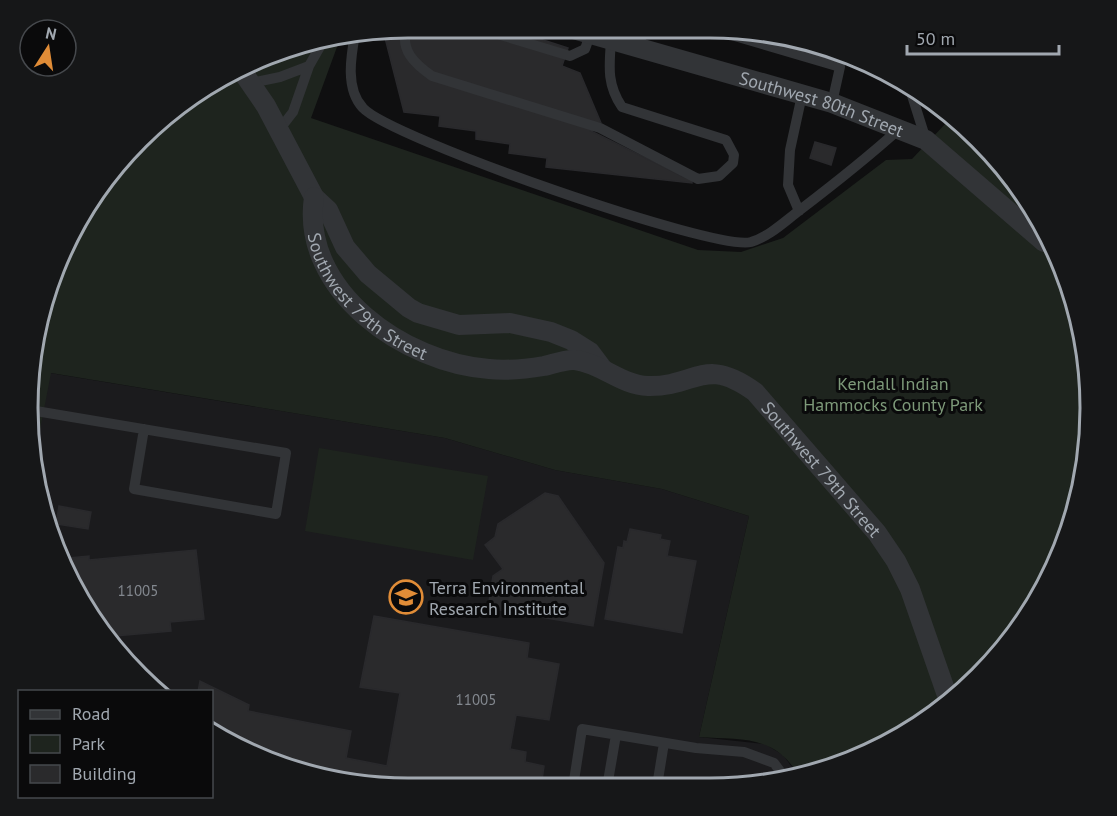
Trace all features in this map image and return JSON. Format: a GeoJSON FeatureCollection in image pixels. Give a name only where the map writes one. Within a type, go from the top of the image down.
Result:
{"type":"FeatureCollection","features":[{"type":"Feature","properties":{"kind":"street","name":"Southwest 80th Street"},"geometry":{"type":"LineString","coordinates":[[600,38],[832,103],[926,140],[1037,236]]}},
{"type":"Feature","properties":{"kind":"street","name":"Southwest 79th Street"},"geometry":{"type":"LineString","coordinates":[[247,77],[279,130],[314,197],[328,210],[339,236],[360,266],[409,308],[459,325],[510,323],[551,332],[571,340],[590,352],[602,368]]}},
{"type":"Feature","properties":{"kind":"street","name":"Southwest 79th Street"},"geometry":{"type":"LineString","coordinates":[[314,197],[313,235],[326,270],[355,306],[396,339],[444,360],[489,369],[523,370],[574,360],[602,368],[627,381],[650,386],[704,372],[715,372],[741,382],[755,392],[877,533],[896,561],[910,589],[946,693]]}},
{"type":"Feature","properties":{"kind":"lane"},"geometry":{"type":"LineString","coordinates":[[403,38],[412,62],[432,76],[600,128],[698,179],[719,176],[726,170],[734,155],[726,140],[622,107],[612,92],[609,75],[611,41]]}},
{"type":"Feature","properties":{"kind":"lane"},"geometry":{"type":"LineString","coordinates":[[510,38],[570,56],[585,49],[589,38]]}},
{"type":"Feature","properties":{"kind":"lane"},"geometry":{"type":"LineString","coordinates":[[638,49],[641,38]]}},
{"type":"Feature","properties":{"kind":"lane"},"geometry":{"type":"LineString","coordinates":[[748,40],[840,67]]}},
{"type":"Feature","properties":{"kind":"lane"},"geometry":{"type":"LineString","coordinates":[[354,42],[350,64],[353,90],[362,108],[389,126],[563,195],[713,237],[749,243],[771,234],[854,170],[898,130]]}},
{"type":"Feature","properties":{"kind":"lane"},"geometry":{"type":"LineString","coordinates":[[279,130],[293,112],[309,66],[319,49]]}},
{"type":"Feature","properties":{"kind":"lane"},"geometry":{"type":"LineString","coordinates":[[832,103],[840,67],[838,61]]}},
{"type":"Feature","properties":{"kind":"lane"},"geometry":{"type":"LineString","coordinates":[[247,77],[280,76],[309,66]]}},
{"type":"Feature","properties":{"kind":"lane"},"geometry":{"type":"LineString","coordinates":[[799,211],[788,185],[790,150],[802,95]]}},
{"type":"Feature","properties":{"kind":"lane"},"geometry":{"type":"LineString","coordinates":[[913,99],[926,140]]}},
{"type":"Feature","properties":{"kind":"lane"},"geometry":{"type":"LineString","coordinates":[[38,411],[144,429],[286,453],[276,514],[134,489],[144,429]]}},
{"type":"Feature","properties":{"kind":"lane"},"geometry":{"type":"LineString","coordinates":[[574,778],[582,729],[664,743],[744,752],[765,758],[774,763],[780,771]]}},
{"type":"Feature","properties":{"kind":"lane"},"geometry":{"type":"LineString","coordinates":[[609,778],[616,735]]}},
{"type":"Feature","properties":{"kind":"lane"},"geometry":{"type":"LineString","coordinates":[[658,778],[664,743]]}},
{"type":"Feature","properties":{"kind":"shaded area","name":"Terra Environmental Research Institute"},"geometry":{"type":"Polygon","coordinates":[[[50,373],[445,438],[555,470],[662,489],[749,516],[699,737],[765,744],[783,755],[793,768],[733,778],[384,778],[312,766],[266,750],[213,723],[213,690],[168,690],[114,634],[87,593],[57,527],[45,480],[38,436],[50,373]]]}},
{"type":"Feature","properties":{"kind":"green space","name":"Kendall Indian Hammocks County Park"},"geometry":{"type":"Polygon","coordinates":[[[338,45],[311,118],[698,250],[741,252],[783,238],[886,160],[912,159],[946,123],[971,146],[1003,182],[1030,223],[1051,266],[1067,312],[1072,336],[1079,384],[1079,432],[1067,504],[1051,550],[1030,593],[988,652],[935,702],[894,729],[851,750],[793,768],[779,752],[755,742],[699,737],[749,516],[662,489],[555,470],[445,438],[51,373],[39,437],[38,384],[45,336],[57,289],[87,223],[129,164],[182,114],[223,87],[289,57],[338,45]]]}},
{"type":"Feature","properties":{"kind":"green space"},"geometry":{"type":"Polygon","coordinates":[[[319,448],[488,476],[473,560],[305,531],[319,448]]]}},
{"type":"Feature","properties":{"kind":"building"},"geometry":{"type":"Polygon","coordinates":[[[385,38],[537,38],[568,48],[562,66],[580,73],[601,123],[591,131],[686,178],[692,178],[692,183],[546,167],[547,158],[509,153],[510,144],[476,139],[476,131],[439,126],[440,116],[404,112],[385,38]]]}},
{"type":"Feature","properties":{"kind":"building"},"geometry":{"type":"Polygon","coordinates":[[[815,142],[836,148],[831,165],[810,158],[815,142]]]}},
{"type":"Feature","properties":{"kind":"building"},"geometry":{"type":"Polygon","coordinates":[[[545,493],[558,496],[604,563],[593,626],[488,608],[493,576],[503,569],[485,545],[495,537],[498,524],[545,493]]]}},
{"type":"Feature","properties":{"kind":"building"},"geometry":{"type":"Polygon","coordinates":[[[59,506],[91,512],[88,529],[56,524],[59,506]]]}},
{"type":"Feature","properties":{"kind":"building"},"geometry":{"type":"Polygon","coordinates":[[[630,529],[661,535],[660,539],[670,541],[667,556],[696,561],[682,633],[605,619],[618,547],[623,548],[624,541],[627,542],[630,529]]]}},
{"type":"Feature","properties":{"kind":"building"},"geometry":{"type":"Polygon","coordinates":[[[196,550],[204,619],[170,622],[171,631],[116,636],[87,593],[70,558],[89,556],[89,560],[196,550]]]}},
{"type":"Feature","properties":{"kind":"building"},"geometry":{"type":"Polygon","coordinates":[[[374,616],[529,643],[527,658],[559,664],[549,720],[516,715],[510,749],[526,752],[525,762],[544,766],[542,778],[384,778],[312,766],[266,750],[213,723],[213,690],[198,690],[200,681],[249,705],[248,711],[351,731],[346,758],[387,766],[400,693],[360,687],[374,616]]]}},
{"type":"Feature","properties":{"kind":"place","name":"Terra Environmental Research Institute"},"geometry":{"type":"Point","coordinates":[406,597]}}]}
